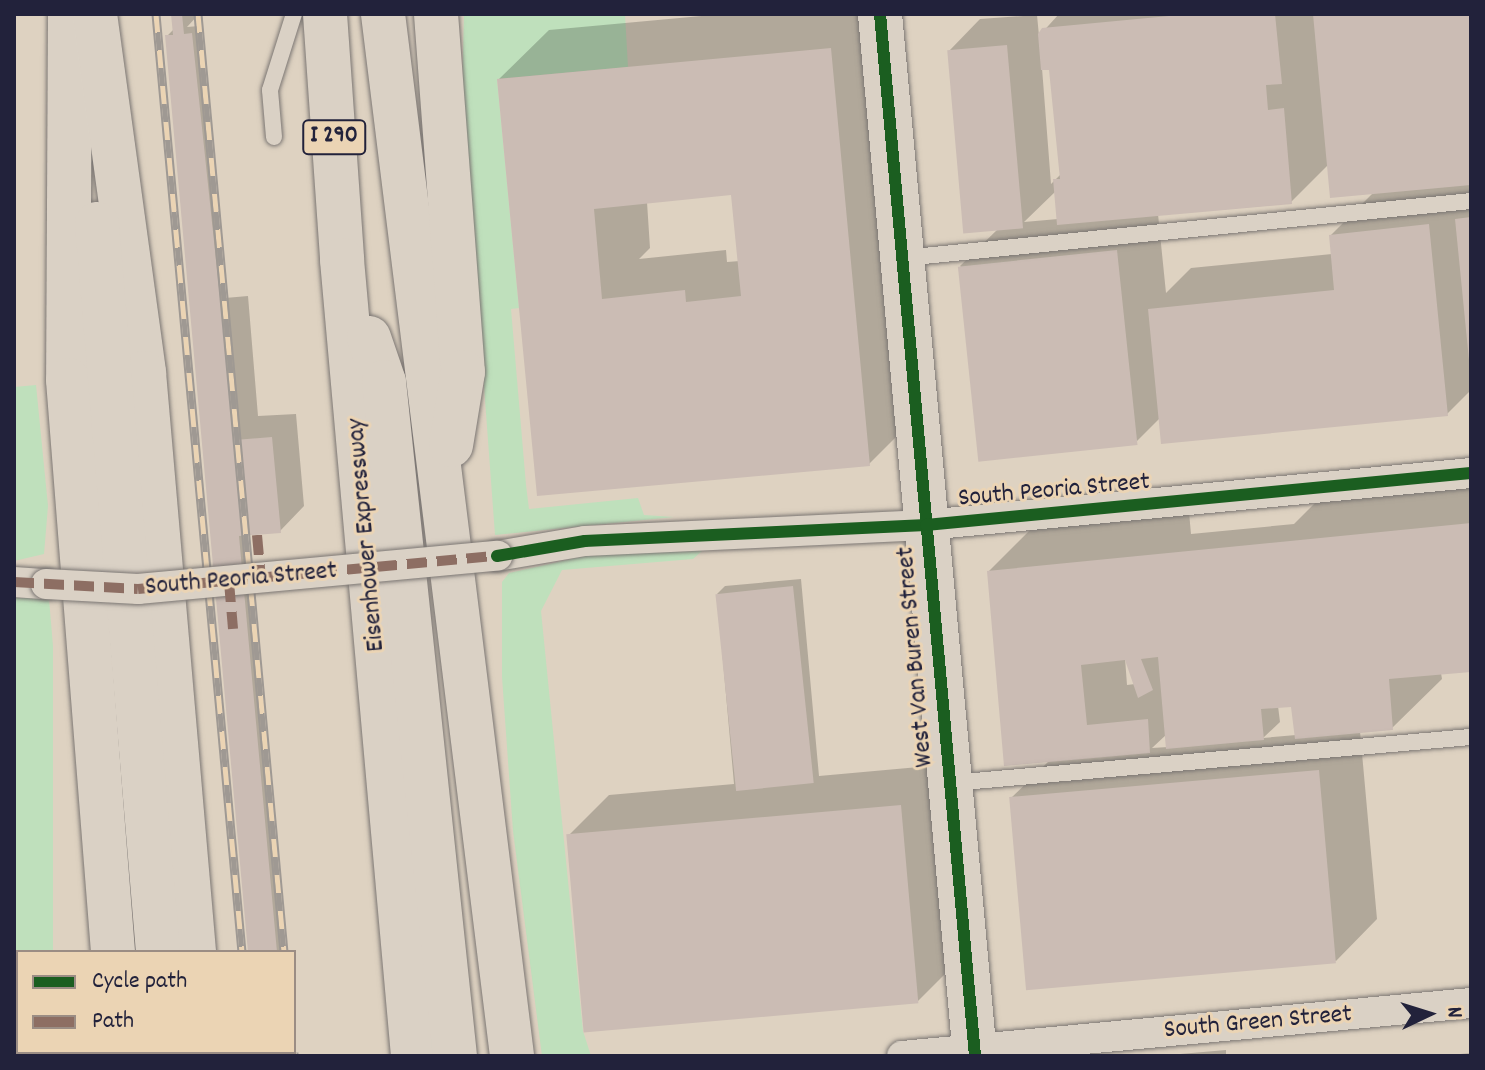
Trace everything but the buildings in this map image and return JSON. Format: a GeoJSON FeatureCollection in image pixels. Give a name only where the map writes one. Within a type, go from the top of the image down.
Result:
{"type":"FeatureCollection","features":[{"type":"Feature","properties":{"kind":"main road"},"geometry":{"type":"LineString","coordinates":[[70,14],[68,380],[113,950]]}},
{"type":"Feature","properties":{"kind":"main road"},"geometry":{"type":"LineString","coordinates":[[83,14],[107,379],[158,950]]}},
{"type":"Feature","properties":{"kind":"main road"},"geometry":{"type":"LineString","coordinates":[[95,14],[144,373],[194,950]]}},
{"type":"Feature","properties":{"kind":"main road","name":"Eisenhower Expressway"},"geometry":{"type":"LineString","coordinates":[[325,14],[342,260],[413,1056]]}},
{"type":"Feature","properties":{"kind":"main road"},"geometry":{"type":"LineString","coordinates":[[383,14],[512,1056]]}},
{"type":"Feature","properties":{"kind":"main road"},"geometry":{"type":"LineString","coordinates":[[436,14],[463,372],[443,495]]}},
{"type":"Feature","properties":{"kind":"main road","name":"West Van Buren Street"},"geometry":{"type":"LineString","coordinates":[[880,14],[975,1053]]}},
{"type":"Feature","properties":{"kind":"main road"},"geometry":{"type":"LineString","coordinates":[[342,260],[384,382],[455,1056]]}},
{"type":"Feature","properties":{"kind":"street","name":"South Peoria Street"},"geometry":{"type":"LineString","coordinates":[[14,582],[138,589],[497,556],[585,541],[926,525],[1471,473]]}},
{"type":"Feature","properties":{"kind":"street","name":"South Green Street"},"geometry":{"type":"LineString","coordinates":[[902,1056],[975,1053],[1471,1003]]}},
{"type":"Feature","properties":{"kind":"lane"},"geometry":{"type":"LineString","coordinates":[[274,137],[270,90],[294,14]]}},
{"type":"Feature","properties":{"kind":"lane"},"geometry":{"type":"LineString","coordinates":[[902,258],[1471,201]]}},
{"type":"Feature","properties":{"kind":"lane"},"geometry":{"type":"LineString","coordinates":[[951,783],[1471,737]]}},
{"type":"Feature","properties":{"kind":"green space"},"geometry":{"type":"Polygon","coordinates":[[[464,14],[625,14],[628,67],[497,79],[519,308],[511,309],[526,485],[529,509],[638,498],[644,515],[674,517],[495,535],[462,89],[464,14]]]}},
{"type":"Feature","properties":{"kind":"green space"},"geometry":{"type":"Polygon","coordinates":[[[36,385],[48,506],[44,554],[14,561],[14,387],[36,385]]]}},
{"type":"Feature","properties":{"kind":"green space"},"geometry":{"type":"Polygon","coordinates":[[[698,547],[702,551],[693,559],[562,570],[541,611],[583,1031],[591,1056],[542,1056],[513,831],[502,677],[502,582],[509,573],[589,555],[698,547]]]}},
{"type":"Feature","properties":{"kind":"green space"},"geometry":{"type":"Polygon","coordinates":[[[14,597],[49,599],[53,646],[53,950],[16,950],[16,1054],[49,1056],[14,1056],[14,597]]]}},
{"type":"Feature","properties":{"kind":"railway"},"geometry":{"type":"LineString","coordinates":[[156,14],[242,950]]}},
{"type":"Feature","properties":{"kind":"railway"},"geometry":{"type":"LineString","coordinates":[[198,14],[284,950]]}},
{"type":"Feature","properties":{"kind":"marked path"},"geometry":{"type":"LineString","coordinates":[[257,535],[261,579]]}},
{"type":"Feature","properties":{"kind":"marked path"},"geometry":{"type":"LineString","coordinates":[[14,582],[138,589],[504,555]]}},
{"type":"Feature","properties":{"kind":"marked path"},"geometry":{"type":"LineString","coordinates":[[229,582],[233,629]]}},
{"type":"Feature","properties":{"kind":"cycle path"},"geometry":{"type":"LineString","coordinates":[[880,14],[975,1056]]}},
{"type":"Feature","properties":{"kind":"cycle path"},"geometry":{"type":"LineString","coordinates":[[497,556],[585,541],[926,525],[1471,473]]}}]}
